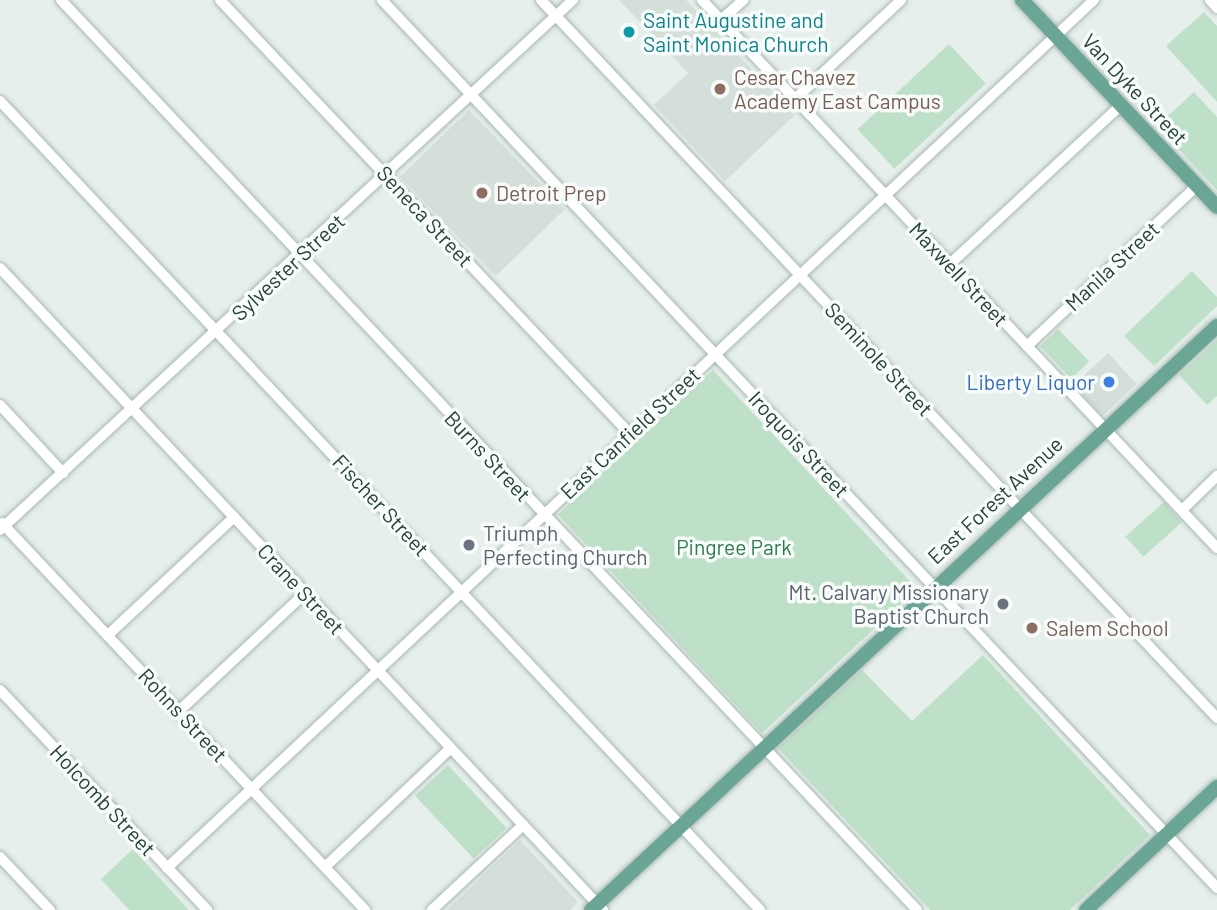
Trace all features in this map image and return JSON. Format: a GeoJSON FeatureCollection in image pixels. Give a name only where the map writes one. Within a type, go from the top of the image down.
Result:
{"type":"FeatureCollection","features":[{"type":"Feature","properties":{"kind":"main road","name":"Van Dyke Street"},"geometry":{"type":"LineString","coordinates":[[1022,0],[1217,207]]}},
{"type":"Feature","properties":{"kind":"main road","name":"East Forest Avenue"},"geometry":{"type":"LineString","coordinates":[[597,908],[680,825],[1019,507],[1217,326]]}},
{"type":"Feature","properties":{"kind":"main road"},"geometry":{"type":"LineString","coordinates":[[1086,910],[1217,787]]}},
{"type":"Feature","properties":{"kind":"street","name":"Burns Street"},"geometry":{"type":"LineString","coordinates":[[61,0],[917,910]]}},
{"type":"Feature","properties":{"kind":"street","name":"Seneca Street"},"geometry":{"type":"LineString","coordinates":[[220,0],[629,433]]}},
{"type":"Feature","properties":{"kind":"street","name":"Iroquois Street"},"geometry":{"type":"LineString","coordinates":[[382,0],[1217,888]]}},
{"type":"Feature","properties":{"kind":"street","name":"Seminole Street"},"geometry":{"type":"LineString","coordinates":[[541,0],[1217,718]]}},
{"type":"Feature","properties":{"kind":"street","name":"Sylvester Street"},"geometry":{"type":"LineString","coordinates":[[2,525],[218,332],[573,0]]}},
{"type":"Feature","properties":{"kind":"street","name":"Maxwell Street"},"geometry":{"type":"LineString","coordinates":[[702,0],[1217,548]]}},
{"type":"Feature","properties":{"kind":"street"},"geometry":{"type":"LineString","coordinates":[[721,20],[743,0]]}},
{"type":"Feature","properties":{"kind":"street"},"geometry":{"type":"LineString","coordinates":[[795,99],[901,0]]}},
{"type":"Feature","properties":{"kind":"street","name":"East Canfield Street"},"geometry":{"type":"LineString","coordinates":[[167,868],[1094,0]]}},
{"type":"Feature","properties":{"kind":"street"},"geometry":{"type":"LineString","coordinates":[[1210,0],[1217,8]]}},
{"type":"Feature","properties":{"kind":"street","name":"Fischer Street"},"geometry":{"type":"LineString","coordinates":[[0,101],[760,910]]}},
{"type":"Feature","properties":{"kind":"street"},"geometry":{"type":"LineString","coordinates":[[950,264],[1121,105]]}},
{"type":"Feature","properties":{"kind":"street","name":"Manila Street"},"geometry":{"type":"LineString","coordinates":[[1027,346],[1197,186]]}},
{"type":"Feature","properties":{"kind":"street","name":"Crane Street"},"geometry":{"type":"LineString","coordinates":[[0,268],[523,825],[597,908]]}},
{"type":"Feature","properties":{"kind":"street"},"geometry":{"type":"LineString","coordinates":[[0,405],[63,472]]}},
{"type":"Feature","properties":{"kind":"street"},"geometry":{"type":"LineString","coordinates":[[1181,510],[1217,476]]}},
{"type":"Feature","properties":{"kind":"street"},"geometry":{"type":"LineString","coordinates":[[108,635],[234,517]]}},
{"type":"Feature","properties":{"kind":"street","name":"Rohns Street"},"geometry":{"type":"LineString","coordinates":[[2,525],[365,910]]}},
{"type":"Feature","properties":{"kind":"street"},"geometry":{"type":"LineString","coordinates":[[179,711],[305,593]]}},
{"type":"Feature","properties":{"kind":"street","name":"Holcomb Street"},"geometry":{"type":"LineString","coordinates":[[0,690],[207,910]]}},
{"type":"Feature","properties":{"kind":"street"},"geometry":{"type":"LineString","coordinates":[[324,867],[451,748]]}},
{"type":"Feature","properties":{"kind":"street"},"geometry":{"type":"LineString","coordinates":[[432,910],[523,825]]}},
{"type":"Feature","properties":{"kind":"street"},"geometry":{"type":"LineString","coordinates":[[0,857],[50,910]]}},
{"type":"Feature","properties":{"kind":"shaded area","name":"Cesar Chavez Academy East Campus"},"geometry":{"type":"Polygon","coordinates":[[[619,0],[686,0],[795,115],[725,181],[654,105],[688,73],[619,0]]]}},
{"type":"Feature","properties":{"kind":"shaded area","name":"Detroit Prep"},"geometry":{"type":"Polygon","coordinates":[[[469,110],[565,209],[496,276],[400,177],[469,110]]]}},
{"type":"Feature","properties":{"kind":"shaded area"},"geometry":{"type":"Polygon","coordinates":[[[1108,353],[1137,384],[1102,416],[1074,385],[1108,353]]]}},
{"type":"Feature","properties":{"kind":"shaded area"},"geometry":{"type":"Polygon","coordinates":[[[520,840],[578,902],[570,910],[447,910],[520,840]]]}},
{"type":"Feature","properties":{"kind":"green space"},"geometry":{"type":"Polygon","coordinates":[[[1204,12],[1217,26],[1217,102],[1166,46],[1204,12]]]}},
{"type":"Feature","properties":{"kind":"green space"},"geometry":{"type":"Polygon","coordinates":[[[949,44],[986,83],[894,169],[858,129],[949,44]]]}},
{"type":"Feature","properties":{"kind":"green space"},"geometry":{"type":"Polygon","coordinates":[[[1194,92],[1217,117],[1217,190],[1157,126],[1194,92]]]}},
{"type":"Feature","properties":{"kind":"green space"},"geometry":{"type":"Polygon","coordinates":[[[1192,271],[1217,297],[1217,306],[1154,366],[1124,336],[1192,271]]]}},
{"type":"Feature","properties":{"kind":"green space"},"geometry":{"type":"Polygon","coordinates":[[[1058,329],[1089,361],[1071,379],[1040,346],[1058,329]]]}},
{"type":"Feature","properties":{"kind":"green space"},"geometry":{"type":"Polygon","coordinates":[[[1217,340],[1217,396],[1207,405],[1179,375],[1217,340]]]}},
{"type":"Feature","properties":{"kind":"green space","name":"Pingree Park"},"geometry":{"type":"Polygon","coordinates":[[[713,370],[917,589],[762,733],[558,515],[713,370]]]}},
{"type":"Feature","properties":{"kind":"green space"},"geometry":{"type":"Polygon","coordinates":[[[1164,502],[1182,522],[1143,557],[1125,537],[1164,502]]]}},
{"type":"Feature","properties":{"kind":"green space"},"geometry":{"type":"Polygon","coordinates":[[[983,655],[1150,835],[1070,910],[930,910],[778,748],[862,670],[912,721],[983,655]]]}},
{"type":"Feature","properties":{"kind":"green space"},"geometry":{"type":"Polygon","coordinates":[[[448,765],[507,828],[474,859],[415,796],[448,765]]]}},
{"type":"Feature","properties":{"kind":"green space"},"geometry":{"type":"Polygon","coordinates":[[[133,849],[189,910],[129,910],[101,879],[133,849]]]}},
{"type":"Feature","properties":{"kind":"place","name":"Saint Augustine and Saint Monica Church"},"geometry":{"type":"Point","coordinates":[629,32]}},
{"type":"Feature","properties":{"kind":"place","name":"Cesar Chavez Academy East Campus"},"geometry":{"type":"Point","coordinates":[720,89]}},
{"type":"Feature","properties":{"kind":"place","name":"Detroit Prep"},"geometry":{"type":"Point","coordinates":[482,193]}},
{"type":"Feature","properties":{"kind":"place","name":"Liberty Liquor"},"geometry":{"type":"Point","coordinates":[1109,382]}},
{"type":"Feature","properties":{"kind":"place","name":"Triumph Perfecting Church"},"geometry":{"type":"Point","coordinates":[469,545]}},
{"type":"Feature","properties":{"kind":"place","name":"Mt. Calvary Missionary Baptist Church"},"geometry":{"type":"Point","coordinates":[1003,604]}},
{"type":"Feature","properties":{"kind":"place","name":"Salem School"},"geometry":{"type":"Point","coordinates":[1032,628]}}]}
